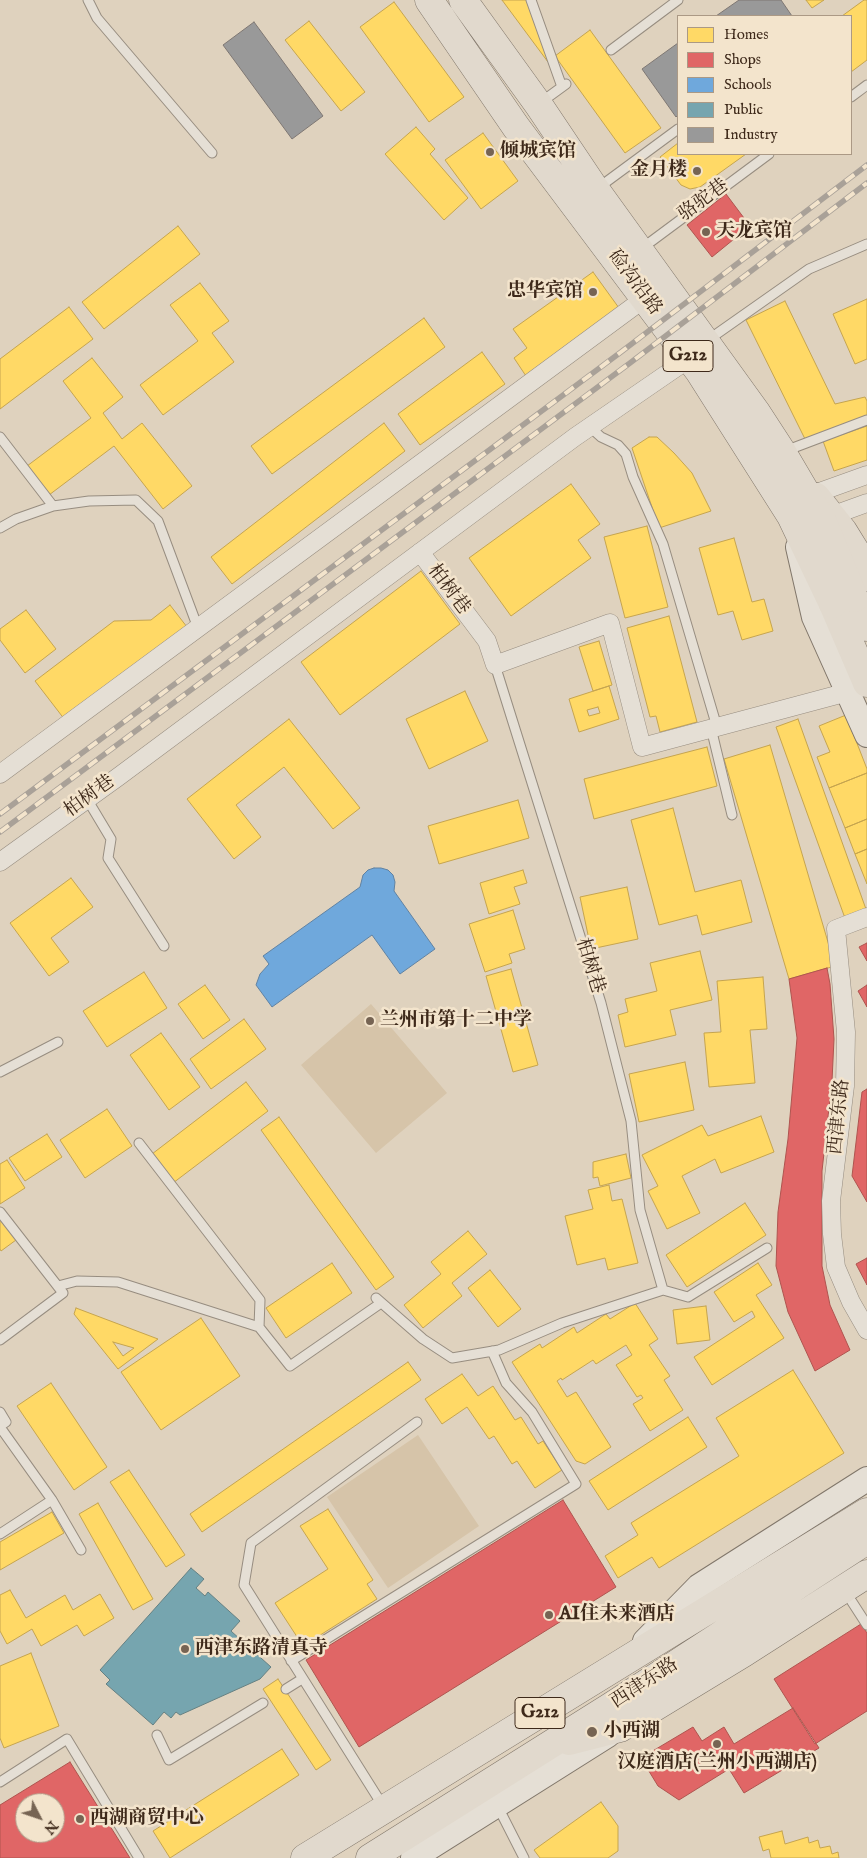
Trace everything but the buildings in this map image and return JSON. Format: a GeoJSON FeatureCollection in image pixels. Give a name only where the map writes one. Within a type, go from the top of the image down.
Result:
{"type":"FeatureCollection","features":[{"type":"Feature","properties":{"kind":"main road","name":"硷沟沿路"},"geometry":{"type":"LineString","coordinates":[[430,0],[516,127],[645,298],[698,350],[788,460],[822,520],[851,593]]}},
{"type":"Feature","properties":{"kind":"main road","name":"硷沟沿路"},"geometry":{"type":"LineString","coordinates":[[463,0],[639,250],[698,350],[791,516],[851,593]]}},
{"type":"Feature","properties":{"kind":"main road"},"geometry":{"type":"LineString","coordinates":[[788,460],[843,531],[856,552],[851,593],[867,627]]}},
{"type":"Feature","properties":{"kind":"main road","name":"G212"},"geometry":{"type":"LineString","coordinates":[[851,593],[857,687]]}},
{"type":"Feature","properties":{"kind":"main road"},"geometry":{"type":"LineString","coordinates":[[775,1568],[867,1505]]}},
{"type":"Feature","properties":{"kind":"main road","name":"西津东路"},"geometry":{"type":"LineString","coordinates":[[305,1858],[867,1512]]}},
{"type":"Feature","properties":{"kind":"main road","name":"西津东路"},"geometry":{"type":"LineString","coordinates":[[370,1858],[867,1540]]}},
{"type":"Feature","properties":{"kind":"main road"},"geometry":{"type":"LineString","coordinates":[[544,1748],[620,1728],[745,1652],[867,1574]]}},
{"type":"Feature","properties":{"kind":"street"},"geometry":{"type":"LineString","coordinates":[[0,774],[645,298]]}},
{"type":"Feature","properties":{"kind":"street","name":"柏树巷"},"geometry":{"type":"LineString","coordinates":[[0,862],[590,427],[698,350]]}},
{"type":"Feature","properties":{"kind":"street"},"geometry":{"type":"LineString","coordinates":[[814,494],[867,475]]}},
{"type":"Feature","properties":{"kind":"street"},"geometry":{"type":"LineString","coordinates":[[831,516],[867,503]]}},
{"type":"Feature","properties":{"kind":"street"},"geometry":{"type":"LineString","coordinates":[[791,516],[814,617],[857,687],[867,735]]}},
{"type":"Feature","properties":{"kind":"street","name":"柏树巷"},"geometry":{"type":"LineString","coordinates":[[420,552],[487,641],[495,665]]}},
{"type":"Feature","properties":{"kind":"street"},"geometry":{"type":"LineString","coordinates":[[495,665],[610,623],[642,747],[857,687]]}},
{"type":"Feature","properties":{"kind":"street","name":"西津东路"},"geometry":{"type":"LineString","coordinates":[[867,917],[836,929],[846,1032],[845,1086],[832,1201],[832,1234],[836,1267],[850,1302],[867,1330]]}},
{"type":"Feature","properties":{"kind":"street","name":"西津东路"},"geometry":{"type":"LineString","coordinates":[[629,1658],[699,1586],[867,1479]]}},
{"type":"Feature","properties":{"kind":"street","name":"西津东路"},"geometry":{"type":"LineString","coordinates":[[413,1858],[620,1728]]}},
{"type":"Feature","properties":{"kind":"lane"},"geometry":{"type":"LineString","coordinates":[[88,0],[97,18],[212,153]]}},
{"type":"Feature","properties":{"kind":"lane"},"geometry":{"type":"LineString","coordinates":[[531,0],[564,85],[538,104]]}},
{"type":"Feature","properties":{"kind":"lane"},"geometry":{"type":"LineString","coordinates":[[611,50],[678,0]]}},
{"type":"Feature","properties":{"kind":"lane"},"geometry":{"type":"LineString","coordinates":[[852,96],[867,85]]}},
{"type":"Feature","properties":{"kind":"lane"},"geometry":{"type":"LineString","coordinates":[[595,189],[677,130]]}},
{"type":"Feature","properties":{"kind":"lane","name":"骆驼巷"},"geometry":{"type":"LineString","coordinates":[[639,250],[768,155]]}},
{"type":"Feature","properties":{"kind":"lane"},"geometry":{"type":"LineString","coordinates":[[698,350],[809,269],[867,244]]}},
{"type":"Feature","properties":{"kind":"lane"},"geometry":{"type":"LineString","coordinates":[[788,460],[867,420]]}},
{"type":"Feature","properties":{"kind":"lane"},"geometry":{"type":"LineString","coordinates":[[590,427],[601,437],[618,445],[626,454],[633,478],[663,544],[714,728],[732,815]]}},
{"type":"Feature","properties":{"kind":"lane"},"geometry":{"type":"LineString","coordinates":[[0,437],[53,506]]}},
{"type":"Feature","properties":{"kind":"lane"},"geometry":{"type":"LineString","coordinates":[[0,528],[16,519],[53,506],[89,501],[136,500],[158,521],[198,628]]}},
{"type":"Feature","properties":{"kind":"lane","name":"柏树巷"},"geometry":{"type":"LineString","coordinates":[[495,665],[601,1004],[631,1121],[640,1210],[662,1290]]}},
{"type":"Feature","properties":{"kind":"lane"},"geometry":{"type":"LineString","coordinates":[[87,799],[111,840],[108,858],[164,946]]}},
{"type":"Feature","properties":{"kind":"lane"},"geometry":{"type":"LineString","coordinates":[[0,1072],[58,1042]]}},
{"type":"Feature","properties":{"kind":"lane"},"geometry":{"type":"LineString","coordinates":[[139,1143],[260,1300],[259,1326]]}},
{"type":"Feature","properties":{"kind":"lane"},"geometry":{"type":"LineString","coordinates":[[0,1212],[63,1293],[0,1340]]}},
{"type":"Feature","properties":{"kind":"lane"},"geometry":{"type":"LineString","coordinates":[[58,1286],[77,1281],[118,1282],[259,1326],[290,1366],[379,1301],[423,1339],[452,1358],[499,1350],[562,1323],[662,1290],[688,1297],[767,1248]]}},
{"type":"Feature","properties":{"kind":"lane"},"geometry":{"type":"LineString","coordinates":[[291,1661],[576,1484],[532,1412],[506,1382],[492,1351]]}},
{"type":"Feature","properties":{"kind":"lane"},"geometry":{"type":"LineString","coordinates":[[0,1412],[6,1422],[0,1427],[52,1500],[81,1550]]}},
{"type":"Feature","properties":{"kind":"lane"},"geometry":{"type":"LineString","coordinates":[[384,1809],[244,1585],[251,1543],[417,1422]]}},
{"type":"Feature","properties":{"kind":"lane"},"geometry":{"type":"LineString","coordinates":[[0,1534],[52,1500]]}},
{"type":"Feature","properties":{"kind":"lane"},"geometry":{"type":"LineString","coordinates":[[843,1589],[867,1625]]}},
{"type":"Feature","properties":{"kind":"lane"},"geometry":{"type":"LineString","coordinates":[[286,1689],[302,1679]]}},
{"type":"Feature","properties":{"kind":"lane"},"geometry":{"type":"LineString","coordinates":[[157,1735],[169,1760],[263,1703]]}},
{"type":"Feature","properties":{"kind":"lane"},"geometry":{"type":"LineString","coordinates":[[0,1782],[67,1739],[139,1858]]}},
{"type":"Feature","properties":{"kind":"lane"},"geometry":{"type":"LineString","coordinates":[[497,1805],[524,1858]]}},
{"type":"Feature","properties":{"kind":"shaded area"},"geometry":{"type":"Polygon","coordinates":[[[371,1004],[447,1093],[376,1153],[301,1065],[371,1004]]]}},
{"type":"Feature","properties":{"kind":"shaded area"},"geometry":{"type":"Polygon","coordinates":[[[418,1435],[479,1526],[388,1588],[327,1497],[418,1435]]]}},
{"type":"Feature","properties":{"kind":"railway"},"geometry":{"type":"LineString","coordinates":[[0,814],[621,352],[867,165]]}},
{"type":"Feature","properties":{"kind":"railway"},"geometry":{"type":"LineString","coordinates":[[0,832],[630,363],[867,183]]}},
{"type":"Feature","properties":{"kind":"place","name":"倾城宾馆"},"geometry":{"type":"Point","coordinates":[490,152]}},
{"type":"Feature","properties":{"kind":"place","name":"金月楼"},"geometry":{"type":"Point","coordinates":[697,171]}},
{"type":"Feature","properties":{"kind":"place","name":"天龙宾馆"},"geometry":{"type":"Point","coordinates":[706,232]}},
{"type":"Feature","properties":{"kind":"place","name":"忠华宾馆"},"geometry":{"type":"Point","coordinates":[593,292]}},
{"type":"Feature","properties":{"kind":"place","name":"兰州市第十二中学"},"geometry":{"type":"Point","coordinates":[370,1021]}},
{"type":"Feature","properties":{"kind":"place","name":"AI住未来酒店"},"geometry":{"type":"Point","coordinates":[549,1615]}},
{"type":"Feature","properties":{"kind":"place","name":"西津东路清真寺"},"geometry":{"type":"Point","coordinates":[185,1649]}},
{"type":"Feature","properties":{"kind":"place","name":"小西湖"},"geometry":{"type":"Point","coordinates":[592,1732]}},
{"type":"Feature","properties":{"kind":"place","name":"汉庭酒店(兰州小西湖店)"},"geometry":{"type":"Point","coordinates":[717,1744]}},
{"type":"Feature","properties":{"kind":"place","name":"西湖商贸中心"},"geometry":{"type":"Point","coordinates":[80,1819]}}]}
